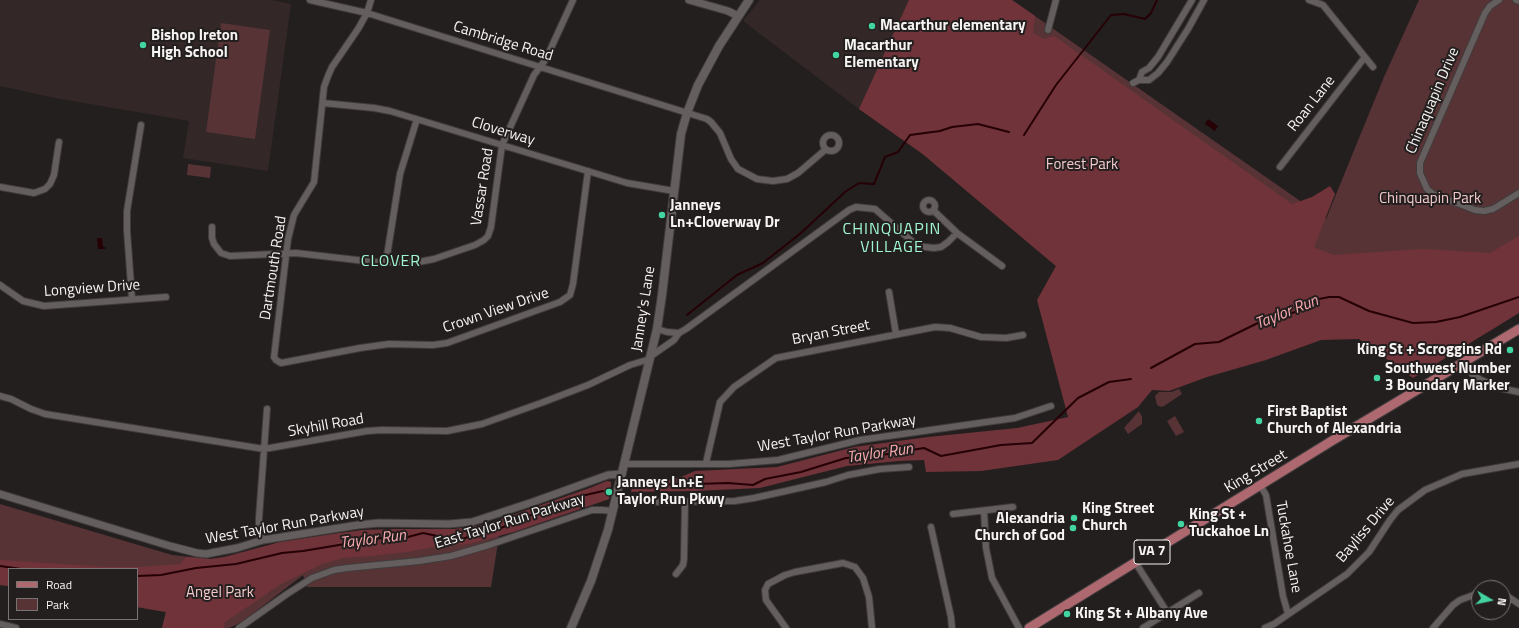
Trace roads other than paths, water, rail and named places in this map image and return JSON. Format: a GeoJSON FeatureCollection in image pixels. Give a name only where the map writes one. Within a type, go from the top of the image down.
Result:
{"type":"FeatureCollection","features":[{"type":"Feature","properties":{"kind":"main road","name":"Janney's Lane"},"geometry":{"type":"LineString","coordinates":[[571,628],[595,568],[617,498],[657,329],[681,134],[687,113],[698,85],[748,0]]}},
{"type":"Feature","properties":{"kind":"main road","name":"King Street"},"geometry":{"type":"LineString","coordinates":[[1029,628],[1260,485],[1519,329]]}},
{"type":"Feature","properties":{"kind":"street","name":"Cambridge Road"},"geometry":{"type":"LineString","coordinates":[[310,0],[367,13],[707,119],[720,134],[725,148],[734,165],[742,172],[757,179],[773,181],[787,179],[798,173],[826,150]]}},
{"type":"Feature","properties":{"kind":"street","name":"Dartmouth Road"},"geometry":{"type":"LineString","coordinates":[[281,363],[274,357],[287,254],[294,215],[314,182],[324,88],[328,76],[367,13],[371,0]]}},
{"type":"Feature","properties":{"kind":"street","name":"Vassar Road"},"geometry":{"type":"LineString","coordinates":[[212,227],[212,238],[214,244],[221,253],[225,255],[247,256],[310,254],[341,259],[386,262],[419,262],[434,259],[484,240],[491,227],[502,145],[534,75],[546,59],[573,0]]}},
{"type":"Feature","properties":{"kind":"street"},"geometry":{"type":"LineString","coordinates":[[689,0],[738,16]]}},
{"type":"Feature","properties":{"kind":"street"},"geometry":{"type":"LineString","coordinates":[[1048,30],[1056,0]]}},
{"type":"Feature","properties":{"kind":"street"},"geometry":{"type":"LineString","coordinates":[[1192,0],[1158,57],[1142,72],[1136,81],[1149,80],[1158,73],[1167,62],[1188,29],[1204,0]]}},
{"type":"Feature","properties":{"kind":"street"},"geometry":{"type":"LineString","coordinates":[[1308,0],[1322,5],[1327,10],[1373,67]]}},
{"type":"Feature","properties":{"kind":"street","name":"Chinaquapin Drive"},"geometry":{"type":"LineString","coordinates":[[1498,0],[1490,6],[1485,13],[1420,163],[1420,173],[1427,189],[1433,194],[1475,210],[1484,211],[1494,209],[1519,193]]}},
{"type":"Feature","properties":{"kind":"street","name":"Roan Lane"},"geometry":{"type":"LineString","coordinates":[[1280,167],[1365,57]]}},
{"type":"Feature","properties":{"kind":"street","name":"Cloverway"},"geometry":{"type":"LineString","coordinates":[[323,103],[374,108],[417,119],[627,183],[674,191]]}},
{"type":"Feature","properties":{"kind":"street"},"geometry":{"type":"LineString","coordinates":[[386,262],[400,174],[417,119]]}},
{"type":"Feature","properties":{"kind":"street"},"geometry":{"type":"LineString","coordinates":[[132,299],[127,211],[141,125]]}},
{"type":"Feature","properties":{"kind":"street"},"geometry":{"type":"LineString","coordinates":[[0,187],[25,193],[43,191],[50,184],[56,168],[59,142]]}},
{"type":"Feature","properties":{"kind":"street","name":"Crown View Drive"},"geometry":{"type":"LineString","coordinates":[[281,363],[389,344],[433,345],[447,343],[560,302],[570,295],[573,284],[588,171]]}},
{"type":"Feature","properties":{"kind":"street"},"geometry":{"type":"LineString","coordinates":[[650,358],[674,340],[679,333],[849,210],[856,207],[874,209],[914,243],[925,247],[941,247],[957,233]]}},
{"type":"Feature","properties":{"kind":"street"},"geometry":{"type":"LineString","coordinates":[[933,210],[957,233],[1002,266]]}},
{"type":"Feature","properties":{"kind":"street","name":"Longview Drive"},"geometry":{"type":"LineString","coordinates":[[0,285],[16,298],[38,305],[166,296]]}},
{"type":"Feature","properties":{"kind":"street"},"geometry":{"type":"LineString","coordinates":[[889,292],[896,334]]}},
{"type":"Feature","properties":{"kind":"street","name":"Bryan Street"},"geometry":{"type":"LineString","coordinates":[[706,463],[720,402],[734,387],[770,362],[782,357],[935,327],[950,328],[981,337],[1006,338],[1022,335]]}},
{"type":"Feature","properties":{"kind":"street"},"geometry":{"type":"LineString","coordinates":[[657,329],[679,333]]}},
{"type":"Feature","properties":{"kind":"street","name":"Skyhill Road"},"geometry":{"type":"LineString","coordinates":[[0,396],[11,399],[45,414],[264,449],[367,431],[447,431],[482,424],[582,387],[630,365],[650,358]]}},
{"type":"Feature","properties":{"kind":"street"},"geometry":{"type":"LineString","coordinates":[[1464,363],[1471,373],[1481,380],[1500,388],[1519,392]]}},
{"type":"Feature","properties":{"kind":"street","name":"West Taylor Run Parkway"},"geometry":{"type":"LineString","coordinates":[[624,464],[729,464],[778,460],[860,440],[1015,418],[1051,406]]}},
{"type":"Feature","properties":{"kind":"street"},"geometry":{"type":"LineString","coordinates":[[263,540],[259,531],[259,518],[267,409]]}},
{"type":"Feature","properties":{"kind":"street","name":"Bayliss Drive"},"geometry":{"type":"LineString","coordinates":[[1265,628],[1274,624],[1359,564],[1398,510],[1425,490],[1462,474],[1519,464]]}},
{"type":"Feature","properties":{"kind":"street"},"geometry":{"type":"LineString","coordinates":[[617,498],[660,502],[735,501],[826,482],[848,475],[880,469],[909,467]]}},
{"type":"Feature","properties":{"kind":"street","name":"West Taylor Run Parkway"},"geometry":{"type":"LineString","coordinates":[[0,494],[197,553],[216,553],[263,540],[358,525],[379,523],[449,524],[472,522],[608,475],[622,474]]}},
{"type":"Feature","properties":{"kind":"street","name":"Tuckahoe Lane"},"geometry":{"type":"LineString","coordinates":[[1260,485],[1266,496],[1283,596],[1288,614]]}},
{"type":"Feature","properties":{"kind":"street"},"geometry":{"type":"LineString","coordinates":[[676,574],[683,565],[684,559],[685,502]]}},
{"type":"Feature","properties":{"kind":"street"},"geometry":{"type":"LineString","coordinates":[[953,514],[1013,507]]}},
{"type":"Feature","properties":{"kind":"street","name":"East Taylor Run Parkway"},"geometry":{"type":"LineString","coordinates":[[239,628],[312,578],[328,572],[347,568],[419,561],[451,556],[489,545],[592,510],[613,511]]}},
{"type":"Feature","properties":{"kind":"street"},"geometry":{"type":"LineString","coordinates":[[984,511],[986,548],[992,578],[1019,628]]}},
{"type":"Feature","properties":{"kind":"street"},"geometry":{"type":"LineString","coordinates":[[932,527],[951,616],[952,628]]}},
{"type":"Feature","properties":{"kind":"street"},"geometry":{"type":"LineString","coordinates":[[1134,562],[1167,612]]}},
{"type":"Feature","properties":{"kind":"street"},"geometry":{"type":"LineString","coordinates":[[786,628],[766,600],[765,590],[768,584],[785,575],[795,572],[843,563],[855,567],[863,578],[869,597],[872,628]]}},
{"type":"Feature","properties":{"kind":"street"},"geometry":{"type":"LineString","coordinates":[[1143,628],[1167,612],[1199,594]]}},
{"type":"Feature","properties":{"kind":"street"},"geometry":{"type":"LineString","coordinates":[[1433,628],[1453,605],[1471,596]]}},
{"type":"Feature","properties":{"kind":"street"},"geometry":{"type":"LineString","coordinates":[[0,624],[16,628]]}},
{"type":"Feature","properties":{"kind":"waterway"},"geometry":{"type":"LineString","coordinates":[[1024,135],[1056,85],[1111,15],[1124,14],[1145,19],[1151,13],[1157,0]]}},
{"type":"Feature","properties":{"kind":"waterway"},"geometry":{"type":"LineString","coordinates":[[687,315],[737,275],[763,263],[801,233],[845,192],[859,183],[874,184],[885,157],[898,152],[910,135],[978,124],[1009,132]]}},
{"type":"Feature","properties":{"kind":"waterway","name":"Taylor Run"},"geometry":{"type":"LineString","coordinates":[[1151,368],[1195,344],[1219,342],[1262,321],[1301,310],[1314,300],[1329,297],[1339,297],[1369,311],[1413,323],[1436,322],[1460,317],[1519,297]]}},
{"type":"Feature","properties":{"kind":"waterway","name":"Taylor Run"},"geometry":{"type":"LineString","coordinates":[[634,487],[674,484],[685,487],[696,484],[728,483],[753,485],[765,479],[801,472],[846,458],[882,455],[924,448],[941,456],[1001,445],[1032,443],[1078,398],[1109,382],[1131,379]]}},
{"type":"Feature","properties":{"kind":"waterway","name":"Taylor Run"},"geometry":{"type":"LineString","coordinates":[[138,576],[161,575],[196,568],[236,564],[282,553],[387,537],[404,538],[423,533],[442,537],[465,538],[494,531],[568,499],[603,491]]}},
{"type":"Feature","properties":{"kind":"waterway","name":"Taylor Run"},"geometry":{"type":"LineString","coordinates":[[0,566],[14,568]]}},
{"type":"Feature","properties":{"kind":"place","name":"Macarthur elementary"},"geometry":{"type":"Point","coordinates":[872,26]}},
{"type":"Feature","properties":{"kind":"place","name":"Bishop Ireton High School"},"geometry":{"type":"Point","coordinates":[143,45]}},
{"type":"Feature","properties":{"kind":"place","name":"Macarthur Elementary"},"geometry":{"type":"Point","coordinates":[836,55]}},
{"type":"Feature","properties":{"kind":"place","name":"Janneys Ln+Cloverway Dr"},"geometry":{"type":"Point","coordinates":[662,215]}},
{"type":"Feature","properties":{"kind":"place","name":"King St + Scroggins Rd"},"geometry":{"type":"Point","coordinates":[1510,350]}},
{"type":"Feature","properties":{"kind":"place","name":"Southwest Number 3 Boundary Marker"},"geometry":{"type":"Point","coordinates":[1377,378]}},
{"type":"Feature","properties":{"kind":"place","name":"First Baptist Church of Alexandria"},"geometry":{"type":"Point","coordinates":[1259,421]}},
{"type":"Feature","properties":{"kind":"place","name":"Janneys Ln+E Taylor Run Pkwy"},"geometry":{"type":"Point","coordinates":[609,492]}},
{"type":"Feature","properties":{"kind":"place","name":"King Street Church"},"geometry":{"type":"Point","coordinates":[1074,518]}},
{"type":"Feature","properties":{"kind":"place","name":"King St + Tuckahoe Ln"},"geometry":{"type":"Point","coordinates":[1181,524]}},
{"type":"Feature","properties":{"kind":"place","name":"Alexandria Church of God"},"geometry":{"type":"Point","coordinates":[1073,528]}},
{"type":"Feature","properties":{"kind":"place","name":"King St + Albany Ave"},"geometry":{"type":"Point","coordinates":[1067,614]}},
{"type":"Feature","properties":{"kind":"district","name":"CHINQUAPIN VILLAGE"},"geometry":{"type":"Point","coordinates":[892,239]}},
{"type":"Feature","properties":{"kind":"district","name":"CLOVER"},"geometry":{"type":"Point","coordinates":[391,262]}},
{"type":"Feature","properties":{"kind":"park label","name":"Forest Park"},"geometry":{"type":"Point","coordinates":[1082,165]}},
{"type":"Feature","properties":{"kind":"park label","name":"Chinquapin Park"},"geometry":{"type":"Point","coordinates":[1430,199]}},
{"type":"Feature","properties":{"kind":"park label","name":"Angel Park"},"geometry":{"type":"Point","coordinates":[220,593]}}]}
